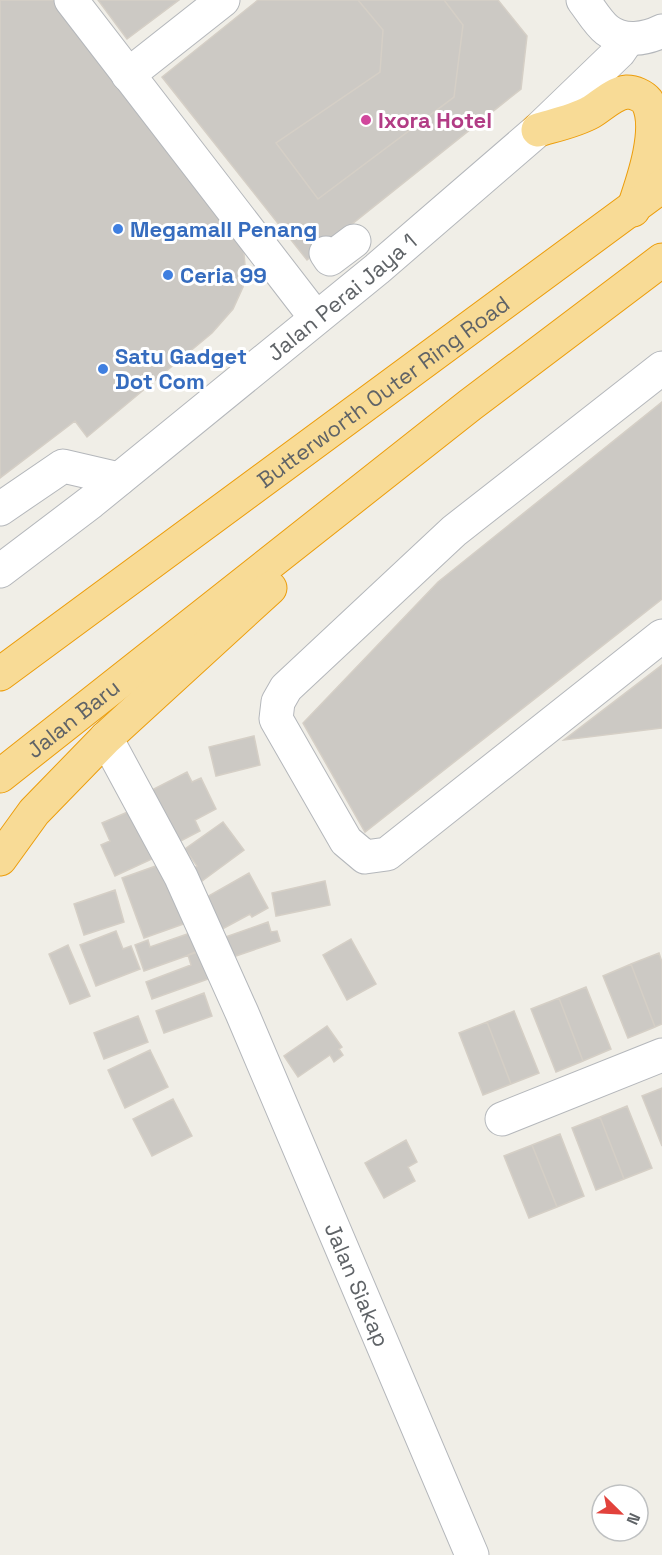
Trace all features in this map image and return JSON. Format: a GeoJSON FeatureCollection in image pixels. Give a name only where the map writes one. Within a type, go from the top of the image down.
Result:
{"type":"FeatureCollection","features":[{"type":"Feature","properties":{"kind":"highway"},"geometry":{"type":"LineString","coordinates":[[538,129],[590,113],[627,92],[642,96],[654,109],[656,129],[652,156],[633,210]]}},
{"type":"Feature","properties":{"kind":"highway","name":"Butterworth Outer Ring Road"},"geometry":{"type":"LineString","coordinates":[[0,674],[633,210],[662,186]]}},
{"type":"Feature","properties":{"kind":"highway"},"geometry":{"type":"LineString","coordinates":[[0,859],[34,812],[106,738],[470,405],[662,260]]}},
{"type":"Feature","properties":{"kind":"highway","name":"Jalan Baru"},"geometry":{"type":"LineString","coordinates":[[0,776],[470,405]]}},
{"type":"Feature","properties":{"kind":"street"},"geometry":{"type":"LineString","coordinates":[[71,0],[316,318]]}},
{"type":"Feature","properties":{"kind":"street"},"geometry":{"type":"LineString","coordinates":[[128,75],[223,0]]}},
{"type":"Feature","properties":{"kind":"street"},"geometry":{"type":"LineString","coordinates":[[583,0],[608,31],[628,39],[649,37],[662,31]]}},
{"type":"Feature","properties":{"kind":"street","name":"Jalan Perai Jaya 1"},"geometry":{"type":"LineString","coordinates":[[0,571],[119,479],[377,269],[538,129],[619,52],[628,39]]}},
{"type":"Feature","properties":{"kind":"street"},"geometry":{"type":"LineString","coordinates":[[662,368],[454,531],[286,688],[278,702],[276,719],[346,841],[365,857],[387,854],[662,636]]}},
{"type":"Feature","properties":{"kind":"street"},"geometry":{"type":"LineString","coordinates":[[0,509],[63,466],[119,479]]}},
{"type":"Feature","properties":{"kind":"street","name":"Jalan Siakap"},"geometry":{"type":"LineString","coordinates":[[106,738],[181,877],[242,1013],[472,1555]]}},
{"type":"Feature","properties":{"kind":"street"},"geometry":{"type":"LineString","coordinates":[[502,1119],[662,1055]]}},
{"type":"Feature","properties":{"kind":"building","name":"Megamall Penang"},"geometry":{"type":"Polygon","coordinates":[[[0,0],[57,0],[243,243],[245,265],[243,287],[233,309],[212,333],[87,437],[75,421],[0,478],[0,0]]]}},
{"type":"Feature","properties":{"kind":"building"},"geometry":{"type":"Polygon","coordinates":[[[98,0],[179,0],[127,39],[98,0]]]}},
{"type":"Feature","properties":{"kind":"building"},"geometry":{"type":"Polygon","coordinates":[[[258,0],[498,0],[527,36],[521,89],[307,260],[162,77],[258,0]]]}},
{"type":"Feature","properties":{"kind":"building","name":"Ixora Hotel"},"geometry":{"type":"Polygon","coordinates":[[[358,0],[444,0],[463,25],[454,97],[318,199],[276,143],[380,72],[383,30],[358,0]]]}},
{"type":"Feature","properties":{"kind":"building"},"geometry":{"type":"Polygon","coordinates":[[[662,402],[662,599],[365,832],[303,723],[438,582],[662,402]]]}},
{"type":"Feature","properties":{"kind":"building"},"geometry":{"type":"Polygon","coordinates":[[[662,665],[662,728],[564,740],[662,665]]]}},
{"type":"Feature","properties":{"kind":"building"},"geometry":{"type":"Polygon","coordinates":[[[254,736],[260,765],[216,776],[209,747],[254,736]]]}},
{"type":"Feature","properties":{"kind":"building"},"geometry":{"type":"Polygon","coordinates":[[[187,772],[192,782],[201,778],[216,809],[195,820],[200,831],[173,845],[146,793],[187,772]]]}},
{"type":"Feature","properties":{"kind":"building"},"geometry":{"type":"Polygon","coordinates":[[[130,811],[152,859],[115,876],[101,845],[110,841],[102,823],[130,811]]]}},
{"type":"Feature","properties":{"kind":"building"},"geometry":{"type":"Polygon","coordinates":[[[223,822],[244,850],[198,884],[189,872],[197,866],[185,849],[223,822]]]}},
{"type":"Feature","properties":{"kind":"building"},"geometry":{"type":"Polygon","coordinates":[[[167,862],[189,922],[144,938],[122,878],[167,862]]]}},
{"type":"Feature","properties":{"kind":"building"},"geometry":{"type":"Polygon","coordinates":[[[249,873],[268,908],[252,917],[250,914],[215,933],[198,902],[249,873]]]}},
{"type":"Feature","properties":{"kind":"building"},"geometry":{"type":"Polygon","coordinates":[[[325,881],[330,905],[276,916],[272,893],[325,881]]]}},
{"type":"Feature","properties":{"kind":"building"},"geometry":{"type":"Polygon","coordinates":[[[115,890],[124,922],[84,935],[74,904],[115,890]]]}},
{"type":"Feature","properties":{"kind":"building"},"geometry":{"type":"Polygon","coordinates":[[[268,922],[271,932],[277,931],[280,941],[227,959],[220,939],[268,922]]]}},
{"type":"Feature","properties":{"kind":"building"},"geometry":{"type":"Polygon","coordinates":[[[116,931],[123,949],[131,946],[140,969],[96,986],[80,945],[116,931]]]}},
{"type":"Feature","properties":{"kind":"building"},"geometry":{"type":"Polygon","coordinates":[[[196,931],[203,950],[144,971],[135,945],[148,940],[150,947],[196,931]]]}},
{"type":"Feature","properties":{"kind":"building"},"geometry":{"type":"Polygon","coordinates":[[[351,939],[376,984],[347,1000],[323,955],[351,939]]]}},
{"type":"Feature","properties":{"kind":"building"},"geometry":{"type":"Polygon","coordinates":[[[68,945],[90,996],[70,1004],[49,954],[68,945]]]}},
{"type":"Feature","properties":{"kind":"building"},"geometry":{"type":"Polygon","coordinates":[[[198,951],[208,979],[152,999],[146,982],[191,965],[188,955],[198,951]]]}},
{"type":"Feature","properties":{"kind":"building"},"geometry":{"type":"Polygon","coordinates":[[[659,953],[662,962],[662,1024],[655,1027],[631,964],[659,953]]]}},
{"type":"Feature","properties":{"kind":"building"},"geometry":{"type":"Polygon","coordinates":[[[631,964],[655,1027],[628,1038],[603,976],[631,964]]]}},
{"type":"Feature","properties":{"kind":"building"},"geometry":{"type":"Polygon","coordinates":[[[586,987],[611,1049],[583,1061],[559,998],[586,987]]]}},
{"type":"Feature","properties":{"kind":"building"},"geometry":{"type":"Polygon","coordinates":[[[204,993],[212,1016],[164,1033],[156,1011],[204,993]]]}},
{"type":"Feature","properties":{"kind":"building"},"geometry":{"type":"Polygon","coordinates":[[[559,998],[583,1061],[556,1072],[531,1009],[559,998]]]}},
{"type":"Feature","properties":{"kind":"building"},"geometry":{"type":"Polygon","coordinates":[[[514,1011],[539,1073],[511,1084],[487,1022],[514,1011]]]}},
{"type":"Feature","properties":{"kind":"building"},"geometry":{"type":"Polygon","coordinates":[[[138,1016],[148,1042],[104,1059],[94,1033],[138,1016]]]}},
{"type":"Feature","properties":{"kind":"building"},"geometry":{"type":"Polygon","coordinates":[[[487,1022],[511,1084],[483,1095],[459,1033],[487,1022]]]}},
{"type":"Feature","properties":{"kind":"building"},"geometry":{"type":"Polygon","coordinates":[[[327,1026],[342,1047],[339,1049],[343,1055],[334,1062],[330,1055],[298,1077],[284,1056],[327,1026]]]}},
{"type":"Feature","properties":{"kind":"building"},"geometry":{"type":"Polygon","coordinates":[[[150,1050],[168,1087],[125,1108],[108,1070],[150,1050]]]}},
{"type":"Feature","properties":{"kind":"building"},"geometry":{"type":"Polygon","coordinates":[[[662,1088],[662,1146],[642,1096],[662,1088]]]}},
{"type":"Feature","properties":{"kind":"building"},"geometry":{"type":"Polygon","coordinates":[[[173,1099],[192,1136],[152,1156],[133,1119],[173,1099]]]}},
{"type":"Feature","properties":{"kind":"building"},"geometry":{"type":"Polygon","coordinates":[[[627,1106],[652,1168],[624,1179],[600,1117],[627,1106]]]}},
{"type":"Feature","properties":{"kind":"building"},"geometry":{"type":"Polygon","coordinates":[[[600,1117],[624,1179],[596,1190],[572,1128],[600,1117]]]}},
{"type":"Feature","properties":{"kind":"building"},"geometry":{"type":"Polygon","coordinates":[[[560,1134],[584,1196],[557,1207],[532,1145],[560,1134]]]}},
{"type":"Feature","properties":{"kind":"building"},"geometry":{"type":"Polygon","coordinates":[[[406,1140],[417,1162],[408,1167],[415,1181],[384,1198],[365,1163],[406,1140]]]}},
{"type":"Feature","properties":{"kind":"building"},"geometry":{"type":"Polygon","coordinates":[[[532,1145],[557,1207],[529,1218],[504,1156],[532,1145]]]}},
{"type":"Feature","properties":{"kind":"place","name":"Ixora Hotel"},"geometry":{"type":"Point","coordinates":[366,120]}},
{"type":"Feature","properties":{"kind":"place","name":"Megamall Penang"},"geometry":{"type":"Point","coordinates":[118,229]}},
{"type":"Feature","properties":{"kind":"place","name":"Ceria 99"},"geometry":{"type":"Point","coordinates":[168,275]}},
{"type":"Feature","properties":{"kind":"place","name":"Satu Gadget Dot Com"},"geometry":{"type":"Point","coordinates":[103,369]}}]}
